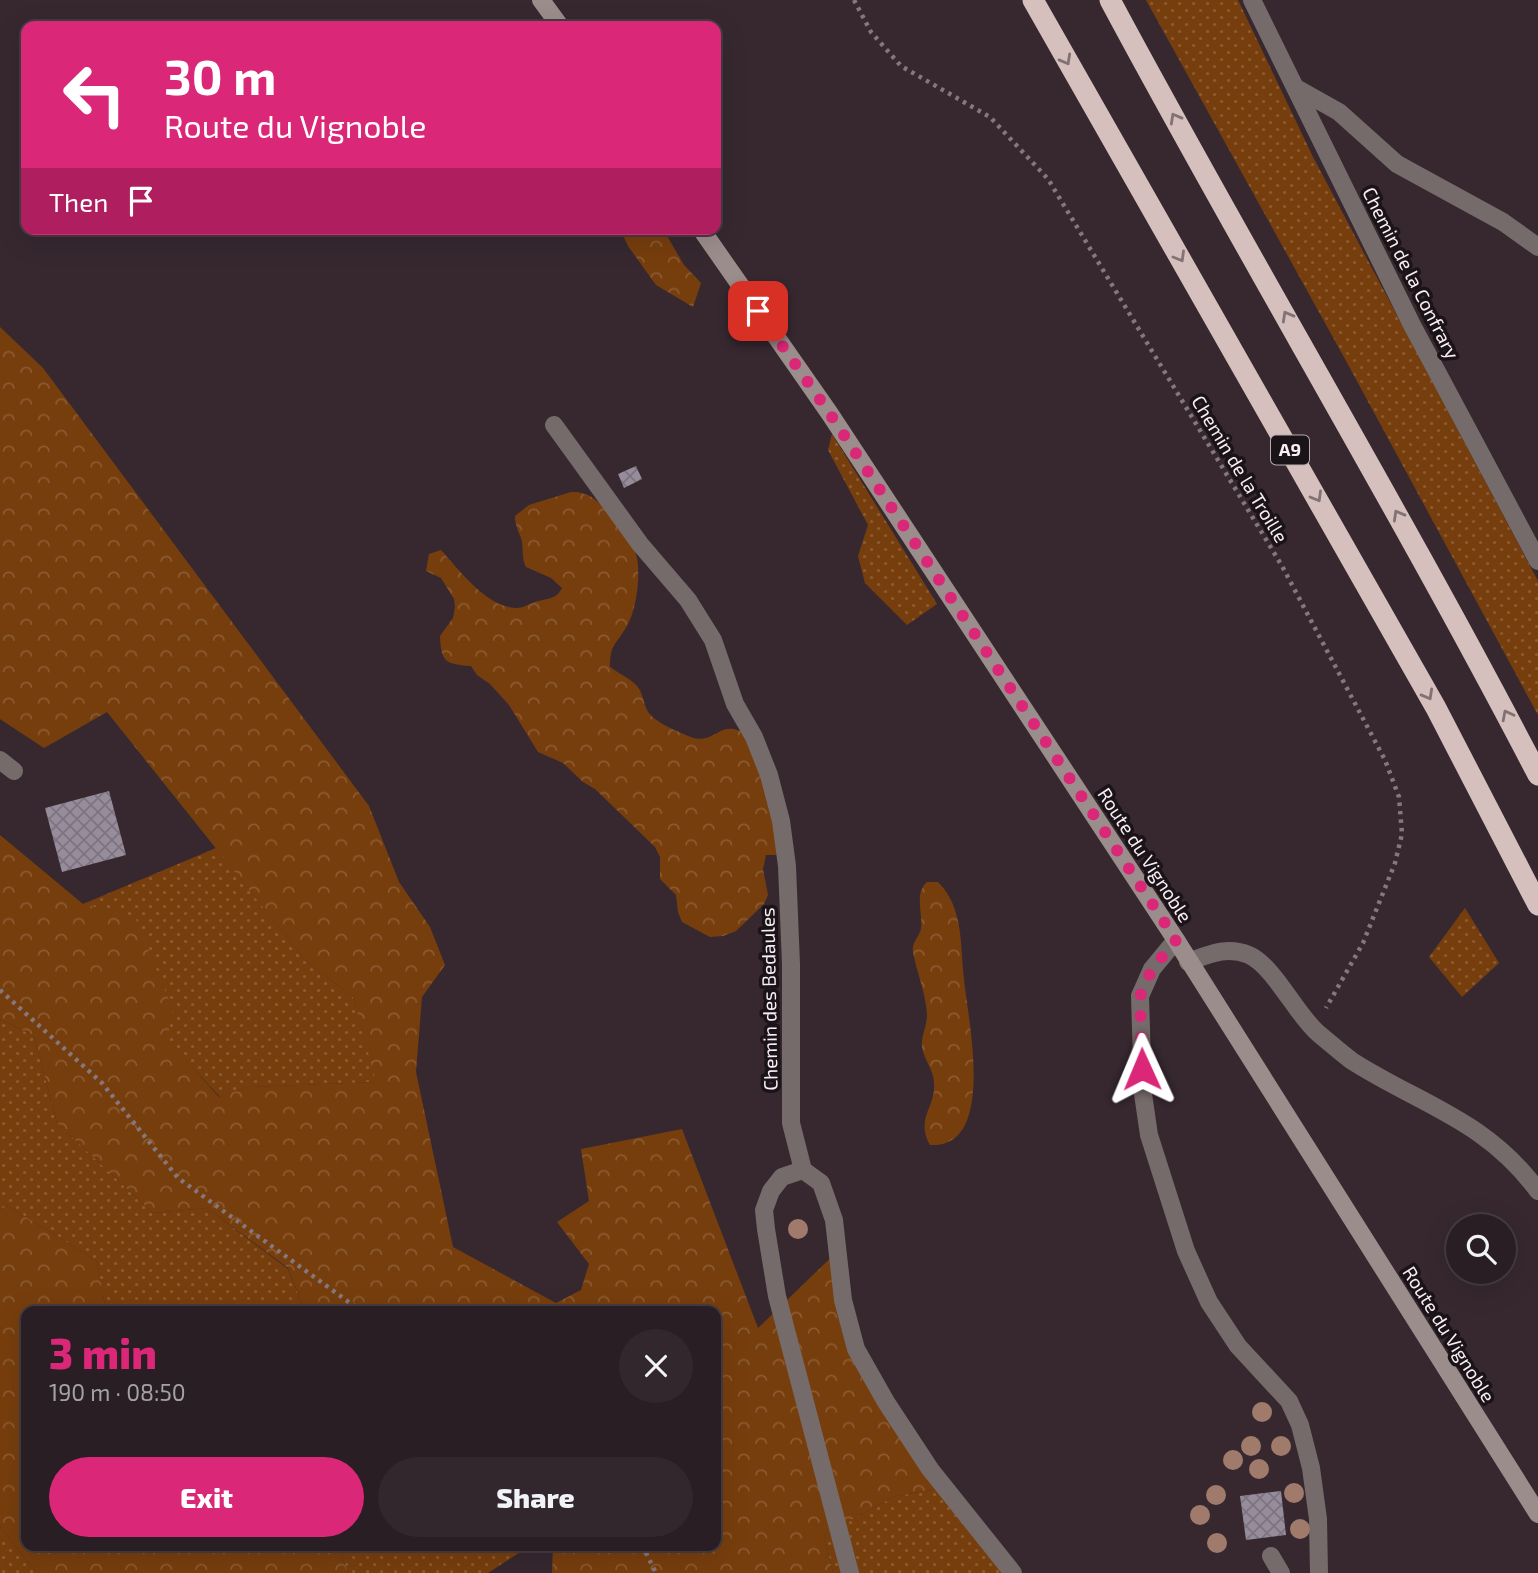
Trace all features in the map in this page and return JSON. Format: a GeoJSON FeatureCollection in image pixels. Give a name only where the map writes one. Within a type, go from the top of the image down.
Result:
{"type":"FeatureCollection","features":[{"type":"Feature","properties":{"kind":"highway","name":"A9"},"geometry":{"type":"LineString","coordinates":[[1033,0],[1402,647],[1538,905]]}},
{"type":"Feature","properties":{"kind":"highway"},"geometry":{"type":"LineString","coordinates":[[1110,0],[1362,449],[1538,775]]}},
{"type":"Feature","properties":{"kind":"street"},"geometry":{"type":"LineString","coordinates":[[541,0],[556,21]]}},
{"type":"Feature","properties":{"kind":"street","name":"Chemin de la Confrary"},"geometry":{"type":"LineString","coordinates":[[1252,0],[1412,325],[1538,561]]}},
{"type":"Feature","properties":{"kind":"street"},"geometry":{"type":"LineString","coordinates":[[1297,89],[1339,112],[1397,164],[1503,222],[1538,247]]}},
{"type":"Feature","properties":{"kind":"street","name":"Route du Vignoble"},"geometry":{"type":"LineString","coordinates":[[705,235],[830,414],[1176,940],[1538,1514]]}},
{"type":"Feature","properties":{"kind":"street","name":"Chemin des Bedaules"},"geometry":{"type":"LineString","coordinates":[[554,425],[640,544],[688,600],[713,640],[735,704],[754,737],[769,775],[781,821],[787,866],[791,952],[791,1123],[803,1170],[821,1183],[834,1220],[843,1300],[856,1349],[886,1402],[930,1469],[1013,1573]]}},
{"type":"Feature","properties":{"kind":"street"},"geometry":{"type":"LineString","coordinates":[[1176,940],[1152,969],[1140,996],[1143,1094],[1149,1135],[1186,1251],[1209,1303],[1238,1346],[1289,1401],[1300,1425],[1311,1468],[1318,1519],[1319,1573]]}},
{"type":"Feature","properties":{"kind":"street"},"geometry":{"type":"LineString","coordinates":[[1188,962],[1226,949],[1252,956],[1275,978],[1312,1029],[1352,1060],[1451,1114],[1480,1133],[1504,1154],[1538,1191]]}},
{"type":"Feature","properties":{"kind":"street"},"geometry":{"type":"LineString","coordinates":[[803,1170],[782,1177],[771,1191],[764,1210],[766,1229],[777,1296],[850,1573]]}},
{"type":"Feature","properties":{"kind":"street"},"geometry":{"type":"LineString","coordinates":[[1271,1556],[1281,1573]]}},
{"type":"Feature","properties":{"kind":"path","name":"Chemin de la Troille"},"geometry":{"type":"LineString","coordinates":[[854,0],[871,32],[901,66],[989,117],[1048,179],[1282,566],[1395,782],[1402,814],[1402,834],[1395,863],[1363,943],[1336,993],[1312,1029]]}},
{"type":"Feature","properties":{"kind":"path"},"geometry":{"type":"LineString","coordinates":[[0,990],[102,1083],[178,1178],[354,1306]]}},
{"type":"Feature","properties":{"kind":"path"},"geometry":{"type":"LineString","coordinates":[[645,1551],[656,1573]]}},
{"type":"Feature","properties":{"kind":"green space"},"geometry":{"type":"Polygon","coordinates":[[[1146,0],[1238,0],[1313,157],[1538,581],[1538,715],[1345,359],[1146,0]]]}},
{"type":"Feature","properties":{"kind":"green space"},"geometry":{"type":"Polygon","coordinates":[[[623,235],[666,235],[684,265],[701,283],[693,307],[656,285],[623,235]]]}},
{"type":"Feature","properties":{"kind":"green space"},"geometry":{"type":"Polygon","coordinates":[[[0,327],[43,368],[369,806],[399,882],[430,927],[445,965],[422,997],[416,1072],[453,1247],[556,1303],[581,1290],[589,1264],[557,1222],[589,1201],[581,1149],[682,1129],[758,1328],[845,1244],[850,1309],[866,1356],[892,1403],[952,1487],[895,1496],[824,1535],[833,1573],[552,1573],[553,1551],[721,1551],[721,1306],[303,1306],[288,1268],[207,1208],[153,1213],[57,1123],[34,1036],[0,1019],[0,835],[83,904],[135,917],[173,1010],[167,1039],[219,1097],[247,1087],[376,1082],[353,997],[306,961],[107,712],[44,748],[0,719],[0,327]]]}},
{"type":"Feature","properties":{"kind":"green space"},"geometry":{"type":"Polygon","coordinates":[[[832,434],[937,604],[907,625],[865,583],[858,556],[868,525],[828,450],[832,434]]]}},
{"type":"Feature","properties":{"kind":"green space"},"geometry":{"type":"Polygon","coordinates":[[[571,492],[589,495],[602,506],[633,546],[637,559],[638,588],[634,608],[628,624],[613,648],[610,667],[637,686],[650,714],[672,729],[698,739],[732,729],[753,739],[780,855],[766,855],[763,869],[768,895],[764,904],[736,931],[723,936],[710,937],[682,922],[676,895],[660,879],[660,857],[655,847],[595,789],[583,782],[563,763],[538,752],[509,705],[471,666],[450,663],[442,652],[440,636],[453,618],[454,599],[441,578],[426,571],[429,554],[441,550],[475,587],[507,607],[518,608],[552,598],[562,588],[551,578],[526,567],[515,516],[529,505],[571,492]]]}},
{"type":"Feature","properties":{"kind":"green space"},"geometry":{"type":"Polygon","coordinates":[[[216,848],[306,961],[353,997],[377,1082],[247,1087],[220,1097],[166,1039],[83,904],[216,848]]]}},
{"type":"Feature","properties":{"kind":"green space"},"geometry":{"type":"Polygon","coordinates":[[[927,882],[938,882],[957,915],[974,1077],[971,1104],[964,1126],[951,1141],[930,1145],[926,1136],[925,1120],[934,1092],[934,1083],[922,1047],[927,1019],[926,1007],[913,948],[921,928],[921,892],[927,882]]]}},
{"type":"Feature","properties":{"kind":"green space"},"geometry":{"type":"Polygon","coordinates":[[[1465,908],[1499,963],[1462,997],[1429,957],[1465,908]]]}},
{"type":"Feature","properties":{"kind":"green space"},"geometry":{"type":"Polygon","coordinates":[[[0,1019],[34,1036],[57,1123],[153,1213],[207,1208],[288,1269],[303,1306],[105,1306],[97,1261],[8,1206],[0,1209],[0,1019]]]}},
{"type":"Feature","properties":{"kind":"green space"},"geometry":{"type":"Polygon","coordinates":[[[8,1206],[97,1261],[105,1306],[21,1306],[21,1551],[340,1551],[348,1573],[37,1573],[0,1527],[0,1209],[8,1206]]]}},
{"type":"Feature","properties":{"kind":"green space"},"geometry":{"type":"Polygon","coordinates":[[[952,1487],[1017,1573],[833,1573],[824,1535],[895,1496],[952,1487]]]}},
{"type":"Feature","properties":{"kind":"green space"},"geometry":{"type":"Polygon","coordinates":[[[0,1527],[37,1573],[0,1573],[0,1527]]]}},
{"type":"Feature","properties":{"kind":"green space"},"geometry":{"type":"Polygon","coordinates":[[[340,1551],[522,1551],[488,1573],[348,1573],[340,1551]]]}},
{"type":"Feature","properties":{"kind":"building"},"geometry":{"type":"Polygon","coordinates":[[[636,466],[642,479],[624,488],[618,474],[636,466]]]}},
{"type":"Feature","properties":{"kind":"building"},"geometry":{"type":"Polygon","coordinates":[[[109,791],[126,855],[62,872],[45,808],[109,791]]]}},
{"type":"Feature","properties":{"kind":"building"},"geometry":{"type":"Polygon","coordinates":[[[1281,1491],[1286,1535],[1246,1540],[1240,1496],[1281,1491]]]}},
{"type":"Feature","properties":{"kind":"route"},"geometry":{"type":"LineString","coordinates":[[758,311],[830,414],[1176,940],[1152,969],[1140,996],[1142,1069]]}}]}
